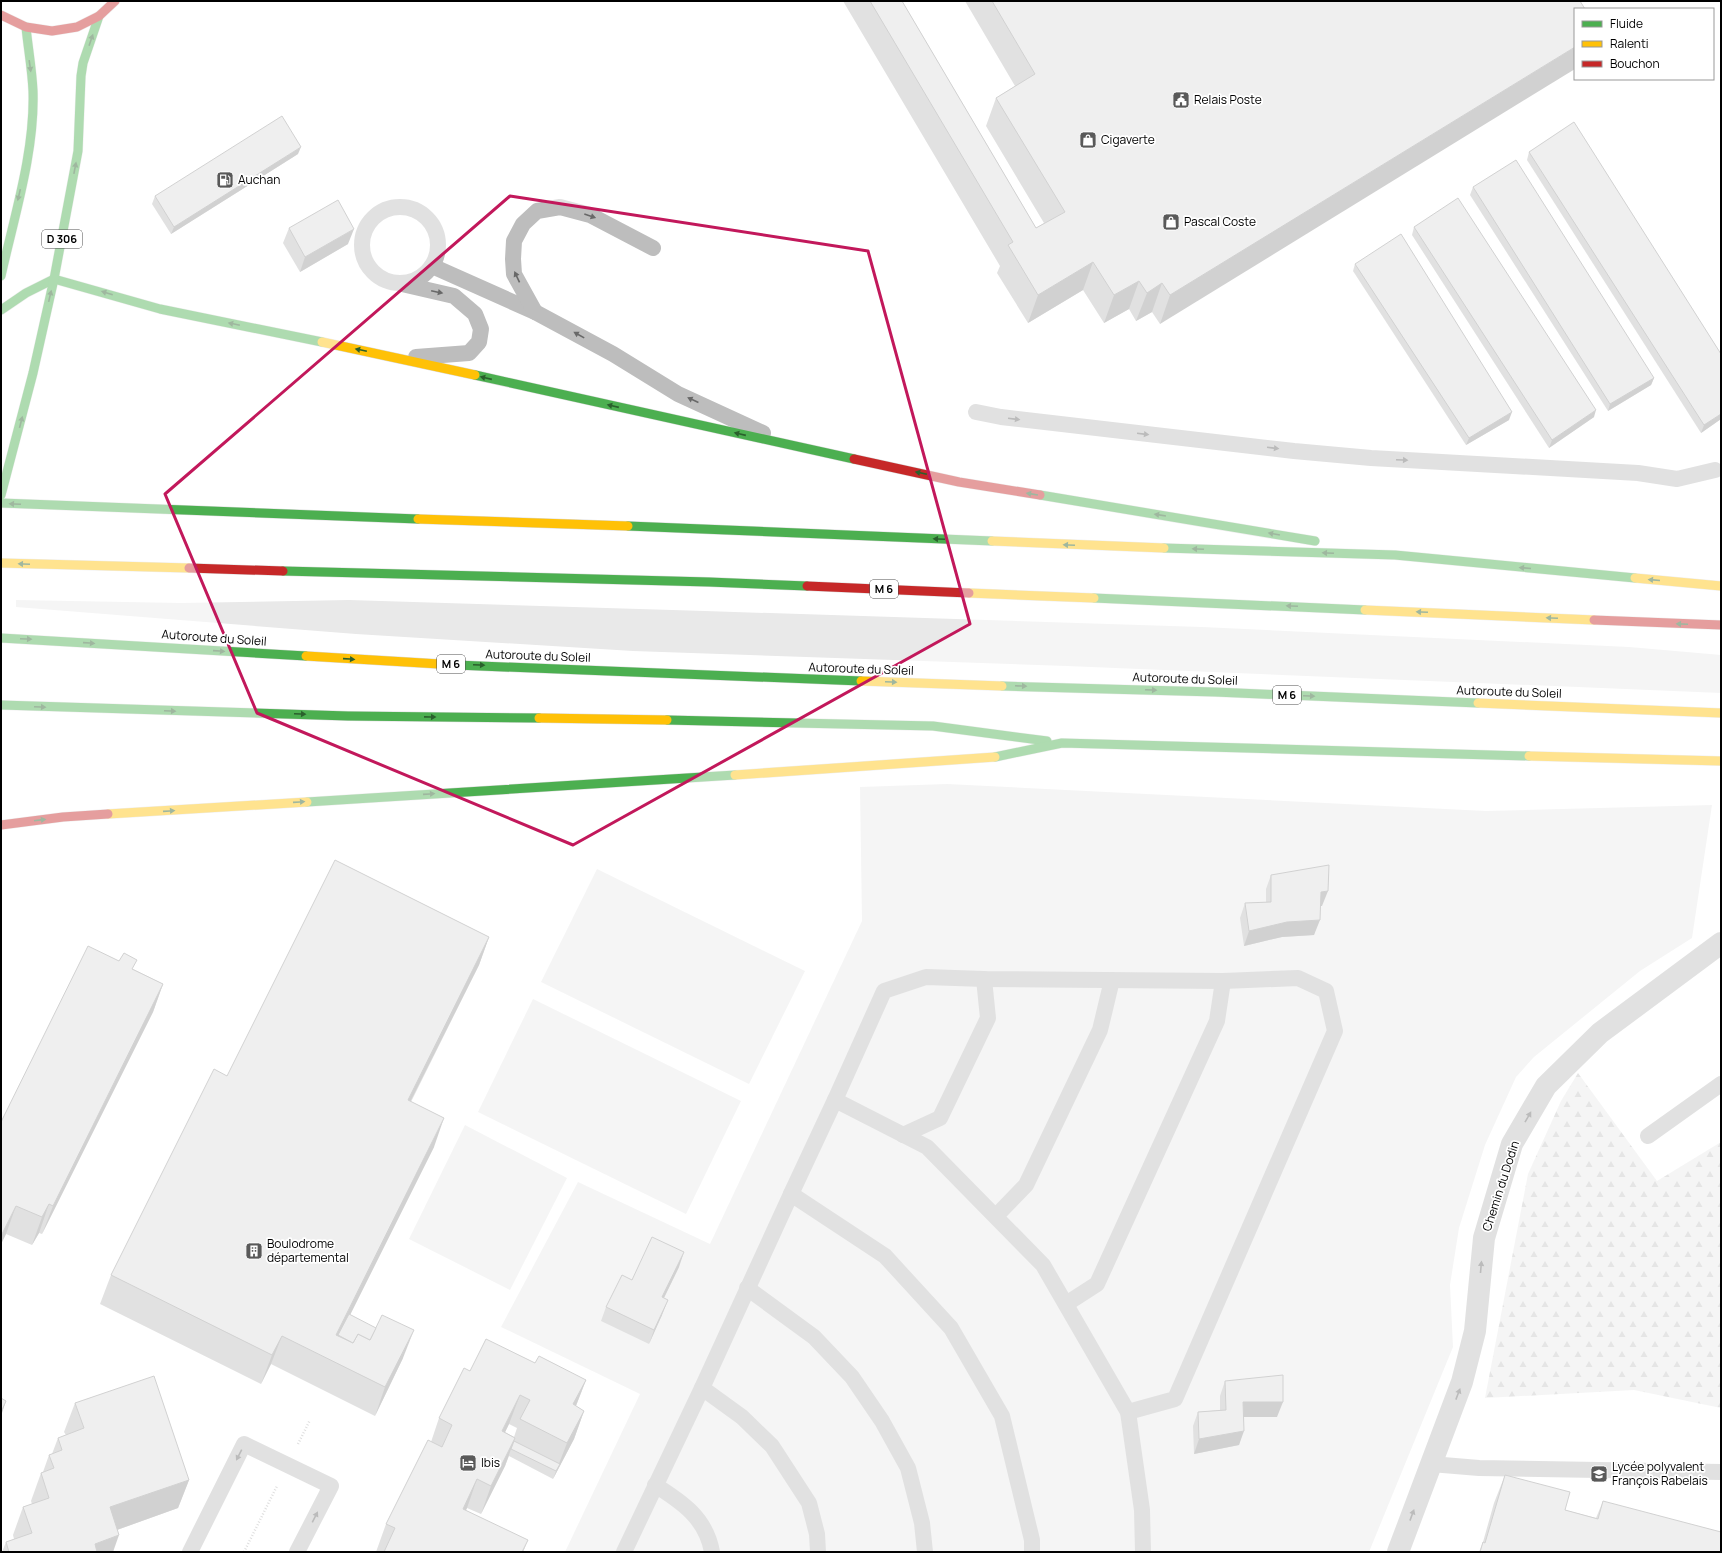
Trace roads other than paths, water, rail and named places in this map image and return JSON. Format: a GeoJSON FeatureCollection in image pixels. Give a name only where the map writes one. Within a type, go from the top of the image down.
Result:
{"type":"FeatureCollection","features":[{"type":"Feature","properties":{"kind":"main road"},"geometry":{"type":"LineString","coordinates":[[1,15],[26,27],[52,31],[77,27],[100,16],[115,1]]}},
{"type":"Feature","properties":{"kind":"main road","name":"D 306"},"geometry":{"type":"LineString","coordinates":[[1,495],[33,373],[54,279],[78,151],[81,76],[83,63],[100,16]]}},
{"type":"Feature","properties":{"kind":"main road"},"geometry":{"type":"LineString","coordinates":[[1,276],[27,158],[32,118],[33,90],[26,27]]}},
{"type":"Feature","properties":{"kind":"main road"},"geometry":{"type":"LineString","coordinates":[[1,310],[26,293],[54,279],[160,309],[399,358],[959,482],[1395,555]]}},
{"type":"Feature","properties":{"kind":"main road"},"geometry":{"type":"LineString","coordinates":[[1,503],[834,534],[1081,545],[1395,555],[1721,586]]}},
{"type":"Feature","properties":{"kind":"main road","name":"M 6"},"geometry":{"type":"LineString","coordinates":[[1,563],[709,582],[1721,625]]}},
{"type":"Feature","properties":{"kind":"main road","name":"Autoroute du Soleil"},"geometry":{"type":"LineString","coordinates":[[1,638],[411,663],[860,681],[1215,692],[1721,713]]}},
{"type":"Feature","properties":{"kind":"main road"},"geometry":{"type":"LineString","coordinates":[[1,705],[348,716],[579,718],[933,726],[1062,743],[1721,761]]}},
{"type":"Feature","properties":{"kind":"main road"},"geometry":{"type":"LineString","coordinates":[[1,825],[63,817],[987,759],[1062,743]]}},
{"type":"Feature","properties":{"kind":"street","name":"Chemin du Dodin"},"geometry":{"type":"LineString","coordinates":[[1398,1552],[1462,1382],[1475,1331],[1484,1238],[1512,1144],[1546,1086],[1600,1032],[1721,943]]}},
{"type":"Feature","properties":{"kind":"lane"},"geometry":{"type":"LineString","coordinates":[[398,283],[412,282],[423,276],[432,266],[436,259],[438,234],[432,223],[424,214],[412,208],[391,207],[382,210],[374,217],[367,225],[363,235],[362,247],[364,259],[370,268],[378,276],[388,281],[454,296],[475,314],[481,329],[479,342],[469,353],[399,358]]}},
{"type":"Feature","properties":{"kind":"lane"},"geometry":{"type":"LineString","coordinates":[[536,312],[514,274],[513,259],[514,241],[523,224],[536,211],[560,207],[590,215],[653,248]]}},
{"type":"Feature","properties":{"kind":"lane"},"geometry":{"type":"LineString","coordinates":[[432,266],[536,312],[613,354],[678,394],[792,446]]}},
{"type":"Feature","properties":{"kind":"lane"},"geometry":{"type":"LineString","coordinates":[[976,412],[1001,417],[1294,451],[1371,458],[1638,473],[1677,479],[1715,470]]}},
{"type":"Feature","properties":{"kind":"lane"},"geometry":{"type":"LineString","coordinates":[[624,1552],[702,1388],[884,991],[926,977],[984,979],[1223,981],[1298,978],[1326,991],[1335,1031],[1175,1399],[1128,1412]]}},
{"type":"Feature","properties":{"kind":"lane"},"geometry":{"type":"LineString","coordinates":[[903,1135],[940,1118],[988,1018],[984,979]]}},
{"type":"Feature","properties":{"kind":"lane"},"geometry":{"type":"LineString","coordinates":[[996,1216],[1026,1185],[1100,1030],[1112,980]]}},
{"type":"Feature","properties":{"kind":"lane"},"geometry":{"type":"LineString","coordinates":[[1066,1304],[1097,1284],[1217,1021],[1223,981]]}},
{"type":"Feature","properties":{"kind":"lane"},"geometry":{"type":"LineString","coordinates":[[1648,1136],[1721,1084]]}},
{"type":"Feature","properties":{"kind":"lane"},"geometry":{"type":"LineString","coordinates":[[835,1100],[927,1147],[1043,1265],[1128,1412],[1142,1510],[1143,1552]]}},
{"type":"Feature","properties":{"kind":"lane"},"geometry":{"type":"LineString","coordinates":[[791,1194],[885,1256],[951,1328],[1002,1416],[1032,1540],[1032,1552]]}},
{"type":"Feature","properties":{"kind":"lane"},"geometry":{"type":"LineString","coordinates":[[747,1288],[814,1337],[852,1377],[882,1421],[908,1468],[922,1523],[925,1552]]}},
{"type":"Feature","properties":{"kind":"lane"},"geometry":{"type":"LineString","coordinates":[[702,1388],[742,1417],[772,1446],[809,1504],[817,1534],[818,1552]]}},
{"type":"Feature","properties":{"kind":"lane"},"geometry":{"type":"LineString","coordinates":[[190,1552],[244,1444],[331,1486],[298,1552]]}},
{"type":"Feature","properties":{"kind":"lane"},"geometry":{"type":"LineString","coordinates":[[1431,1464],[1479,1468],[1721,1472]]}},
{"type":"Feature","properties":{"kind":"lane"},"geometry":{"type":"LineString","coordinates":[[655,1485],[685,1505],[702,1524],[712,1552]]}},
{"type":"Feature","properties":{"kind":"place","name":"Relais Poste"},"geometry":{"type":"Point","coordinates":[1181,100]}},
{"type":"Feature","properties":{"kind":"place","name":"Cigaverte"},"geometry":{"type":"Point","coordinates":[1088,140]}},
{"type":"Feature","properties":{"kind":"place","name":"Auchan"},"geometry":{"type":"Point","coordinates":[225,180]}},
{"type":"Feature","properties":{"kind":"place","name":"Pascal Coste"},"geometry":{"type":"Point","coordinates":[1171,222]}},
{"type":"Feature","properties":{"kind":"place","name":"Boulodrome départemental"},"geometry":{"type":"Point","coordinates":[254,1251]}},
{"type":"Feature","properties":{"kind":"place","name":"Ibis"},"geometry":{"type":"Point","coordinates":[468,1463]}},
{"type":"Feature","properties":{"kind":"place","name":"Lycée polyvalent François Rabelais"},"geometry":{"type":"Point","coordinates":[1599,1474]}}]}
